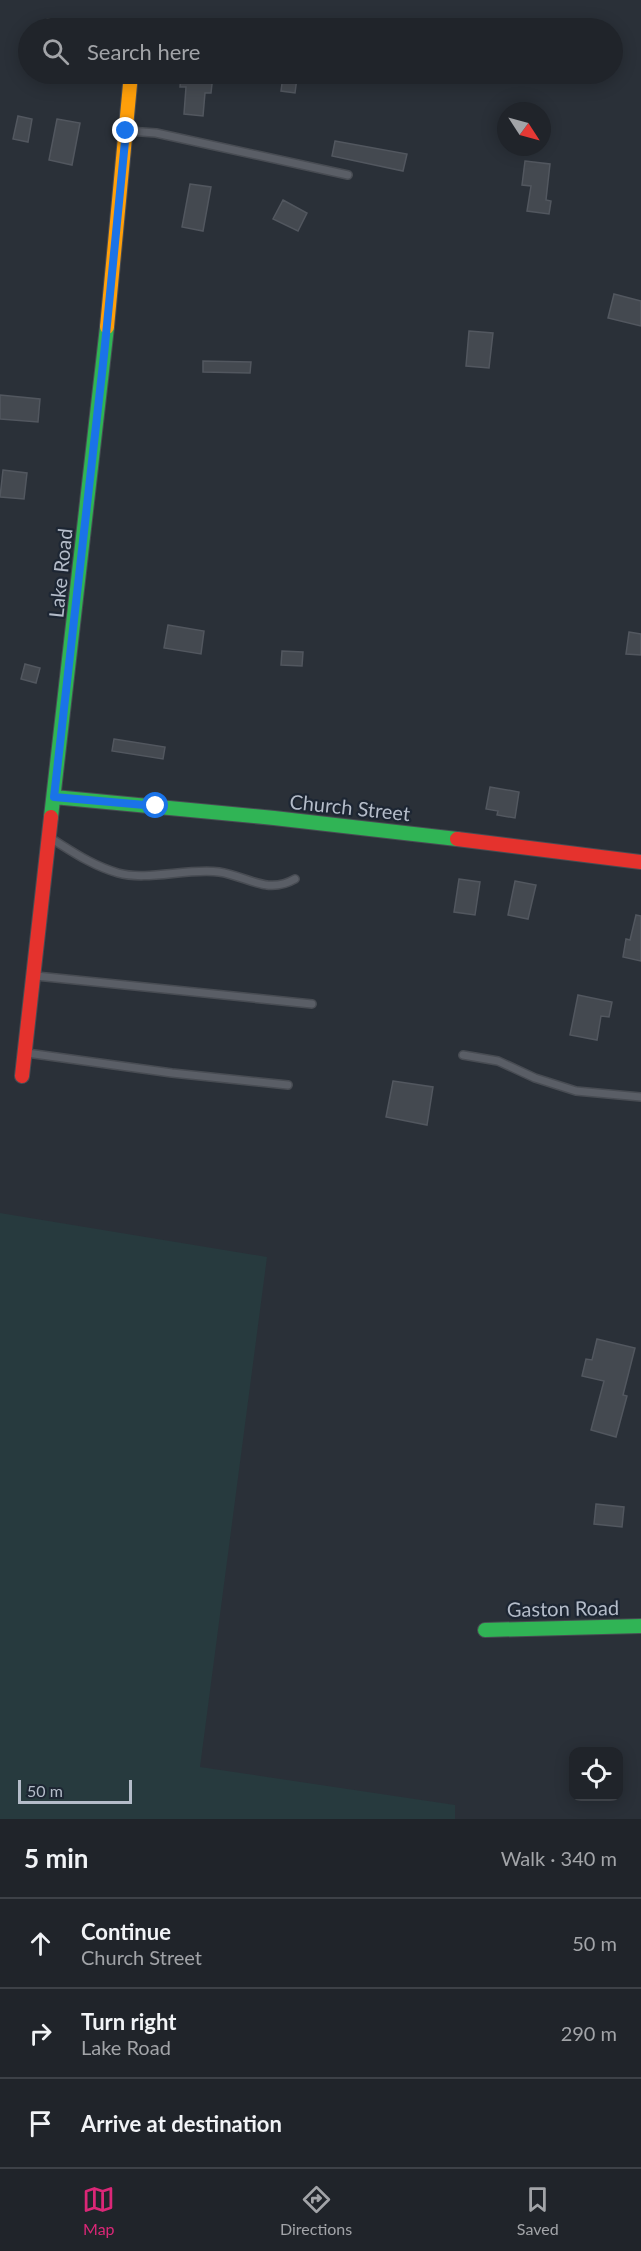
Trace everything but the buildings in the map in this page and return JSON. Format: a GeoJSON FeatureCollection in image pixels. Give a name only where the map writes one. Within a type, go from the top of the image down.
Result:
{"type":"FeatureCollection","features":[{"type":"Feature","properties":{"kind":"street","name":"Lake Road"},"geometry":{"type":"LineString","coordinates":[[22,1076],[104,355],[130,84]]}},
{"type":"Feature","properties":{"kind":"street","name":"Church Street"},"geometry":{"type":"LineString","coordinates":[[54,797],[422,835],[641,862]]}},
{"type":"Feature","properties":{"kind":"street","name":"Gaston Road"},"geometry":{"type":"LineString","coordinates":[[485,1630],[641,1626]]}},
{"type":"Feature","properties":{"kind":"lane"},"geometry":{"type":"LineString","coordinates":[[126,131],[156,133],[348,175]]}},
{"type":"Feature","properties":{"kind":"lane"},"geometry":{"type":"LineString","coordinates":[[50,837],[100,867],[136,876],[156,873],[218,872],[268,886],[284,885],[295,879]]}},
{"type":"Feature","properties":{"kind":"lane"},"geometry":{"type":"LineString","coordinates":[[33,975],[312,1004]]}},
{"type":"Feature","properties":{"kind":"lane"},"geometry":{"type":"LineString","coordinates":[[24,1053],[172,1073],[288,1085]]}},
{"type":"Feature","properties":{"kind":"lane"},"geometry":{"type":"LineString","coordinates":[[463,1055],[498,1062],[535,1078],[576,1091],[641,1097]]}},
{"type":"Feature","properties":{"kind":"green space"},"geometry":{"type":"Polygon","coordinates":[[[0,1213],[267,1257],[200,1767],[455,1805],[455,1819],[0,1819],[0,1213]]]}},
{"type":"Feature","properties":{"kind":"traffic: fast"},"geometry":{"type":"LineString","coordinates":[[51,817],[107,327]]}},
{"type":"Feature","properties":{"kind":"traffic: fast"},"geometry":{"type":"LineString","coordinates":[[54,797],[274,818],[457,839]]}},
{"type":"Feature","properties":{"kind":"traffic: fast"},"geometry":{"type":"LineString","coordinates":[[485,1630],[641,1626]]}},
{"type":"Feature","properties":{"kind":"traffic: slow"},"geometry":{"type":"LineString","coordinates":[[107,327],[130,84]]}},
{"type":"Feature","properties":{"kind":"traffic: jam"},"geometry":{"type":"LineString","coordinates":[[22,1076],[51,817]]}},
{"type":"Feature","properties":{"kind":"traffic: jam"},"geometry":{"type":"LineString","coordinates":[[457,839],[641,862]]}},
{"type":"Feature","properties":{"kind":"route"},"geometry":{"type":"LineString","coordinates":[[126,131],[104,355],[54,797],[156,806]]}}]}
